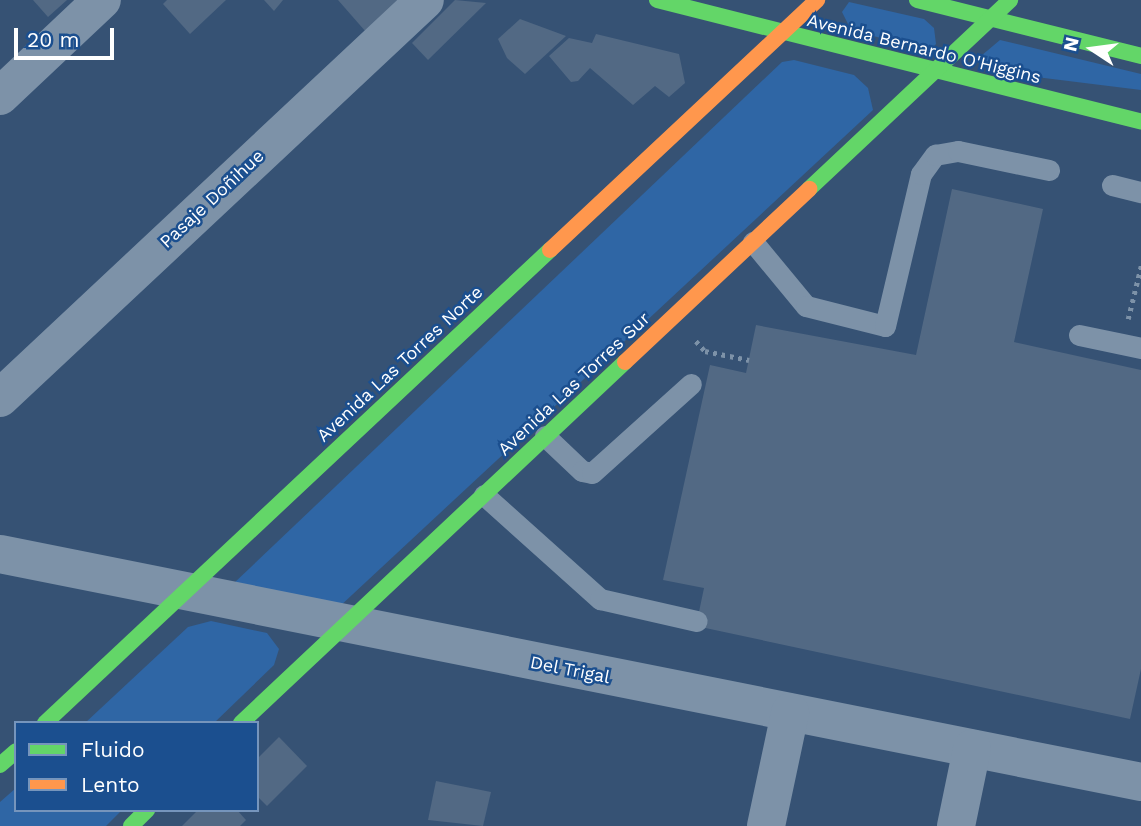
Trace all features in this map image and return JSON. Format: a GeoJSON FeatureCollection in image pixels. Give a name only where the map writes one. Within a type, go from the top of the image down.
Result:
{"type":"FeatureCollection","features":[{"type":"Feature","properties":{"kind":"street"},"geometry":{"type":"LineString","coordinates":[[0,96],[102,0]]}},
{"type":"Feature","properties":{"kind":"street","name":"Pasaje Doñihue"},"geometry":{"type":"LineString","coordinates":[[0,398],[425,0]]}},
{"type":"Feature","properties":{"kind":"street","name":"Avenida Bernardo O'Higgins"},"geometry":{"type":"LineString","coordinates":[[657,0],[933,72],[1141,122]]}},
{"type":"Feature","properties":{"kind":"street","name":"Avenida Las Torres Norte"},"geometry":{"type":"LineString","coordinates":[[47,721],[817,0]]}},
{"type":"Feature","properties":{"kind":"street"},"geometry":{"type":"LineString","coordinates":[[917,0],[1141,55]]}},
{"type":"Feature","properties":{"kind":"street","name":"Avenida Las Torres Sur"},"geometry":{"type":"LineString","coordinates":[[243,721],[1010,0]]}},
{"type":"Feature","properties":{"kind":"street","name":"Del Trigal"},"geometry":{"type":"LineString","coordinates":[[0,554],[184,593],[1141,782]]}},
{"type":"Feature","properties":{"kind":"street"},"geometry":{"type":"LineString","coordinates":[[766,826],[790,713]]}},
{"type":"Feature","properties":{"kind":"street"},"geometry":{"type":"LineString","coordinates":[[956,826],[972,749]]}},
{"type":"Feature","properties":{"kind":"street"},"geometry":{"type":"LineString","coordinates":[[0,765],[14,753]]}},
{"type":"Feature","properties":{"kind":"street"},"geometry":{"type":"LineString","coordinates":[[131,826],[146,812]]}},
{"type":"Feature","properties":{"kind":"lane"},"geometry":{"type":"LineString","coordinates":[[752,242],[806,306],[885,326],[921,174],[935,155],[958,151],[1049,170]]}},
{"type":"Feature","properties":{"kind":"lane"},"geometry":{"type":"LineString","coordinates":[[1112,185],[1141,192]]}},
{"type":"Feature","properties":{"kind":"lane"},"geometry":{"type":"LineString","coordinates":[[1079,335],[1132,346]]}},
{"type":"Feature","properties":{"kind":"lane"},"geometry":{"type":"LineString","coordinates":[[545,436],[582,471],[592,473],[691,384]]}},
{"type":"Feature","properties":{"kind":"lane"},"geometry":{"type":"LineString","coordinates":[[484,495],[600,599],[697,621]]}},
{"type":"Feature","properties":{"kind":"path"},"geometry":{"type":"LineString","coordinates":[[1132,346],[1141,266]]}},
{"type":"Feature","properties":{"kind":"path"},"geometry":{"type":"LineString","coordinates":[[674,316],[705,351],[749,360]]}},
{"type":"Feature","properties":{"kind":"shaded area"},"geometry":{"type":"Polygon","coordinates":[[[849,2],[924,19],[934,28],[936,44],[929,51],[851,30],[842,12],[849,2]]]}},
{"type":"Feature","properties":{"kind":"shaded area"},"geometry":{"type":"Polygon","coordinates":[[[1000,40],[1141,74],[1141,90],[1028,76],[975,61],[1000,40]]]}},
{"type":"Feature","properties":{"kind":"shaded area"},"geometry":{"type":"Polygon","coordinates":[[[794,60],[854,75],[868,88],[873,110],[338,608],[233,584],[782,62],[794,60]]]}},
{"type":"Feature","properties":{"kind":"shaded area"},"geometry":{"type":"Polygon","coordinates":[[[211,621],[267,633],[279,649],[274,665],[216,721],[87,721],[188,627],[211,621]]]}},
{"type":"Feature","properties":{"kind":"shaded area"},"geometry":{"type":"Polygon","coordinates":[[[14,790],[14,812],[120,812],[106,826],[0,826],[0,802],[14,790]]]}},
{"type":"Feature","properties":{"kind":"building"},"geometry":{"type":"Polygon","coordinates":[[[33,0],[67,0],[48,17],[33,0]]]}},
{"type":"Feature","properties":{"kind":"building"},"geometry":{"type":"Polygon","coordinates":[[[167,0],[226,0],[190,34],[163,4],[167,0]]]}},
{"type":"Feature","properties":{"kind":"building"},"geometry":{"type":"Polygon","coordinates":[[[264,0],[283,0],[274,11],[264,0]]]}},
{"type":"Feature","properties":{"kind":"building"},"geometry":{"type":"Polygon","coordinates":[[[338,0],[398,0],[366,32],[338,0]]]}},
{"type":"Feature","properties":{"kind":"building"},"geometry":{"type":"Polygon","coordinates":[[[455,0],[486,3],[428,60],[412,43],[455,0]]]}},
{"type":"Feature","properties":{"kind":"building"},"geometry":{"type":"Polygon","coordinates":[[[520,19],[566,36],[525,74],[507,58],[498,39],[520,19]]]}},
{"type":"Feature","properties":{"kind":"building"},"geometry":{"type":"Polygon","coordinates":[[[596,34],[679,54],[685,83],[669,97],[655,86],[633,105],[590,68],[578,81],[571,82],[549,56],[569,38],[592,43],[596,34]]]}},
{"type":"Feature","properties":{"kind":"building"},"geometry":{"type":"Polygon","coordinates":[[[952,189],[1043,209],[1014,342],[1141,370],[1141,669],[1130,719],[696,626],[704,588],[663,580],[710,365],[746,373],[756,325],[916,355],[952,189]]]}},
{"type":"Feature","properties":{"kind":"building"},"geometry":{"type":"Polygon","coordinates":[[[279,737],[307,766],[267,806],[259,798],[259,757],[279,737]]]}},
{"type":"Feature","properties":{"kind":"building"},"geometry":{"type":"Polygon","coordinates":[[[436,781],[491,792],[483,826],[428,820],[436,781]]]}},
{"type":"Feature","properties":{"kind":"building"},"geometry":{"type":"Polygon","coordinates":[[[196,812],[239,812],[246,820],[240,826],[182,826],[196,812]]]}},
{"type":"Feature","properties":{"kind":"traffic: fast"},"geometry":{"type":"LineString","coordinates":[[657,0],[1141,122]]}},
{"type":"Feature","properties":{"kind":"traffic: fast"},"geometry":{"type":"LineString","coordinates":[[917,0],[1141,56]]}},
{"type":"Feature","properties":{"kind":"traffic: fast"},"geometry":{"type":"LineString","coordinates":[[809,189],[1010,0]]}},
{"type":"Feature","properties":{"kind":"traffic: fast"},"geometry":{"type":"LineString","coordinates":[[47,721],[550,250]]}},
{"type":"Feature","properties":{"kind":"traffic: fast"},"geometry":{"type":"LineString","coordinates":[[243,721],[625,362]]}},
{"type":"Feature","properties":{"kind":"traffic: fast"},"geometry":{"type":"LineString","coordinates":[[0,765],[14,753]]}},
{"type":"Feature","properties":{"kind":"traffic: fast"},"geometry":{"type":"LineString","coordinates":[[131,826],[145,812]]}},
{"type":"Feature","properties":{"kind":"traffic: slow"},"geometry":{"type":"LineString","coordinates":[[550,250],[817,0]]}},
{"type":"Feature","properties":{"kind":"traffic: slow"},"geometry":{"type":"LineString","coordinates":[[625,362],[809,189]]}}]}
